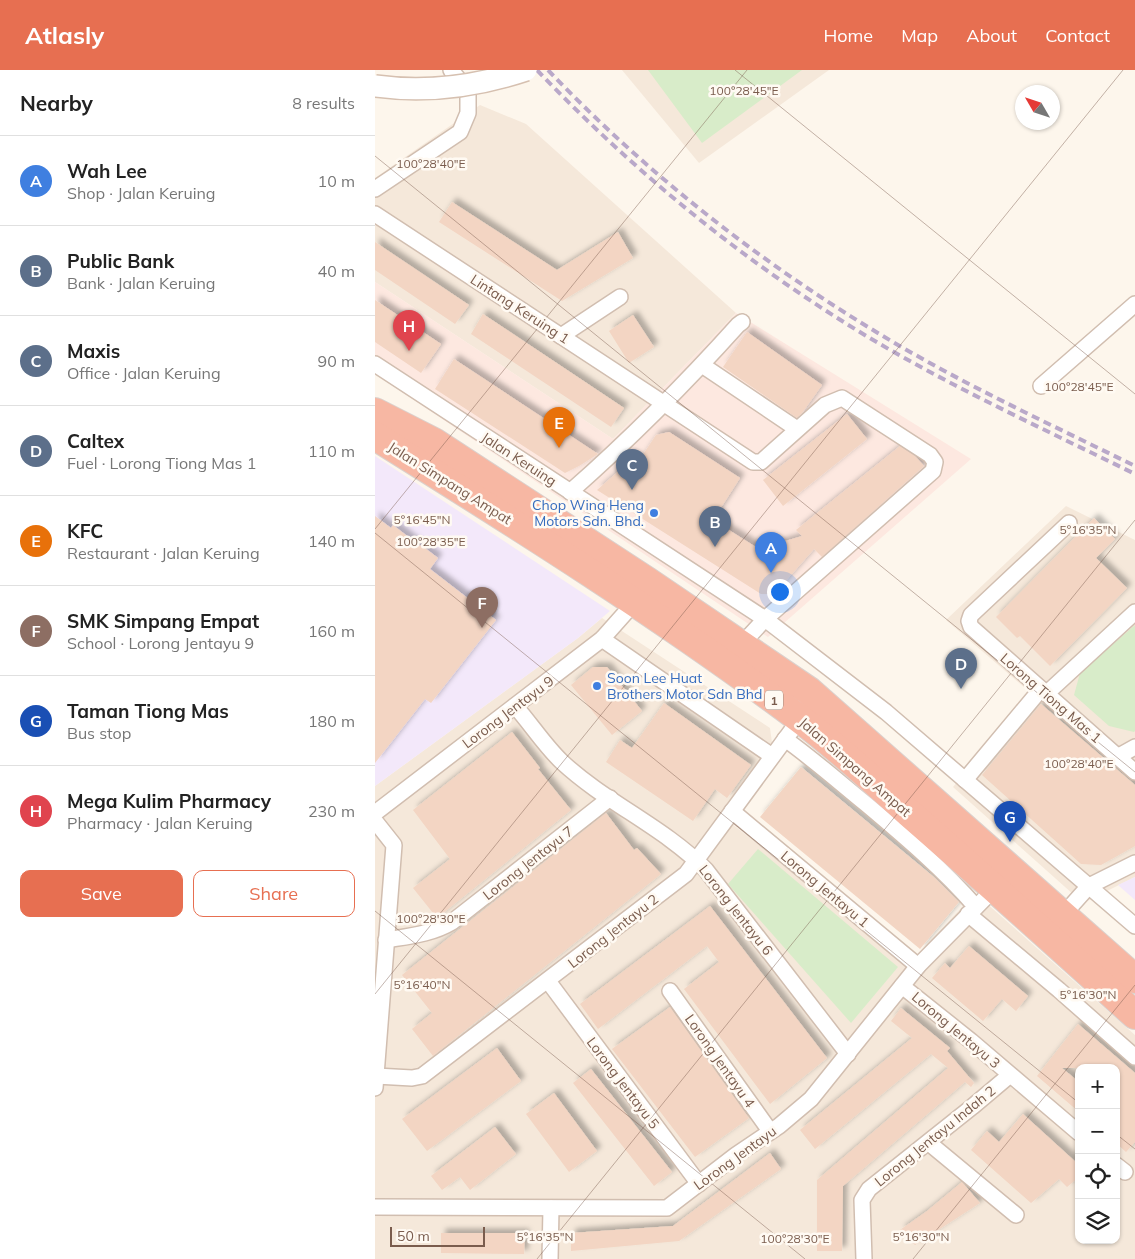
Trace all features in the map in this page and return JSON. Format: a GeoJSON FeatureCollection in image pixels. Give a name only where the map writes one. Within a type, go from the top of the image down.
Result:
{"type":"FeatureCollection","features":[{"type":"Feature","properties":{"kind":"highway","name":"Jalan Simpang Ampat"},"geometry":{"type":"LineString","coordinates":[[375,412],[434,442],[647,581],[809,691],[1135,979]]}},
{"type":"Feature","properties":{"kind":"highway","name":"Jalan Simpang Ampat"},"geometry":{"type":"LineString","coordinates":[[375,436],[494,510],[634,603],[792,729],[829,742],[995,888],[1135,1015]]}},
{"type":"Feature","properties":{"kind":"street"},"geometry":{"type":"LineString","coordinates":[[375,189],[460,132],[468,113],[468,91],[451,70]]}},
{"type":"Feature","properties":{"kind":"street"},"geometry":{"type":"LineString","coordinates":[[375,86],[438,88],[469,85],[504,78],[526,70]]}},
{"type":"Feature","properties":{"kind":"street","name":"Lintang Keruing 1"},"geometry":{"type":"LineString","coordinates":[[375,214],[753,462],[761,462],[825,405],[842,398],[930,455],[935,462],[933,472],[765,619]]}},
{"type":"Feature","properties":{"kind":"street"},"geometry":{"type":"LineString","coordinates":[[561,336],[620,297]]}},
{"type":"Feature","properties":{"kind":"street"},"geometry":{"type":"LineString","coordinates":[[1041,386],[1135,304]]}},
{"type":"Feature","properties":{"kind":"street"},"geometry":{"type":"LineString","coordinates":[[570,492],[618,450],[665,404],[742,322]]}},
{"type":"Feature","properties":{"kind":"street","name":"Jalan Keruing"},"geometry":{"type":"LineString","coordinates":[[375,364],[765,619],[886,712],[1135,926]]}},
{"type":"Feature","properties":{"kind":"street"},"geometry":{"type":"LineString","coordinates":[[702,365],[797,429]]}},
{"type":"Feature","properties":{"kind":"street","name":"Lorong Tiong Mas 1"},"geometry":{"type":"LineString","coordinates":[[1069,523],[971,615],[969,622],[971,627],[1135,772]]}},
{"type":"Feature","properties":{"kind":"street","name":"Lorong Jentayu 9"},"geometry":{"type":"LineString","coordinates":[[375,813],[602,639],[634,603]]}},
{"type":"Feature","properties":{"kind":"street"},"geometry":{"type":"LineString","coordinates":[[965,780],[1043,692],[1135,612]]}},
{"type":"Feature","properties":{"kind":"street"},"geometry":{"type":"LineString","coordinates":[[741,645],[765,619]]}},
{"type":"Feature","properties":{"kind":"street"},"geometry":{"type":"LineString","coordinates":[[602,639],[772,756]]}},
{"type":"Feature","properties":{"kind":"street","name":"Lorong Jentayu 6"},"geometry":{"type":"LineString","coordinates":[[515,706],[561,761],[697,860],[848,1054]]}},
{"type":"Feature","properties":{"kind":"street"},"geometry":{"type":"LineString","coordinates":[[792,729],[806,754],[887,822],[958,886],[972,911],[1135,1057]]}},
{"type":"Feature","properties":{"kind":"street","name":"Lorong Jentayu 2"},"geometry":{"type":"LineString","coordinates":[[375,1082],[422,1076],[686,874],[792,729]]}},
{"type":"Feature","properties":{"kind":"street"},"geometry":{"type":"LineString","coordinates":[[1117,757],[1135,747]]}},
{"type":"Feature","properties":{"kind":"street","name":"Lorong Jentayu 7"},"geometry":{"type":"LineString","coordinates":[[387,940],[425,934],[440,929],[452,922],[610,798]]}},
{"type":"Feature","properties":{"kind":"street","name":"Lorong Jentayu 1"},"geometry":{"type":"LineString","coordinates":[[733,811],[918,966]]}},
{"type":"Feature","properties":{"kind":"street"},"geometry":{"type":"LineString","coordinates":[[375,821],[394,845],[375,1082]]}},
{"type":"Feature","properties":{"kind":"street"},"geometry":{"type":"LineString","coordinates":[[1063,914],[1089,886],[1135,863]]}},
{"type":"Feature","properties":{"kind":"street","name":"Lorong Jentayu"},"geometry":{"type":"LineString","coordinates":[[375,1207],[667,1208],[811,1099],[918,966],[995,888]]}},
{"type":"Feature","properties":{"kind":"street","name":"Lorong Jentayu 5"},"geometry":{"type":"LineString","coordinates":[[548,981],[699,1184]]}},
{"type":"Feature","properties":{"kind":"street","name":"Lorong Jentayu 3"},"geometry":{"type":"LineString","coordinates":[[902,986],[971,1041],[1075,1130]]}},
{"type":"Feature","properties":{"kind":"street","name":"Lorong Jentayu 4"},"geometry":{"type":"LineString","coordinates":[[671,991],[770,1131]]}},
{"type":"Feature","properties":{"kind":"street","name":"Lorong Jentayu Indah 2"},"geometry":{"type":"LineString","coordinates":[[864,1259],[862,1200],[869,1189],[929,1143],[1010,1075]]}},
{"type":"Feature","properties":{"kind":"street"},"geometry":{"type":"LineString","coordinates":[[929,1143],[1016,1215]]}},
{"type":"Feature","properties":{"kind":"street"},"geometry":{"type":"LineString","coordinates":[[550,1259],[551,1208]]}},
{"type":"Feature","properties":{"kind":"shaded area"},"geometry":{"type":"Polygon","coordinates":[[[622,70],[829,70],[699,163],[622,70]]]}},
{"type":"Feature","properties":{"kind":"shaded area"},"geometry":{"type":"Polygon","coordinates":[[[480,105],[526,124],[736,313],[613,439],[375,282],[375,178],[480,105]]]}},
{"type":"Feature","properties":{"kind":"shaded area"},"geometry":{"type":"Polygon","coordinates":[[[375,282],[613,439],[736,313],[971,459],[768,637],[375,374],[375,282]]]}},
{"type":"Feature","properties":{"kind":"shaded area"},"geometry":{"type":"Polygon","coordinates":[[[375,456],[610,611],[578,638],[375,786],[375,456]]]}},
{"type":"Feature","properties":{"kind":"shaded area"},"geometry":{"type":"Polygon","coordinates":[[[1066,506],[1135,540],[1135,877],[1083,903],[953,787],[1032,694],[946,620],[1066,506]]]}},
{"type":"Feature","properties":{"kind":"shaded area"},"geometry":{"type":"Polygon","coordinates":[[[602,618],[770,728],[773,750],[721,815],[908,965],[975,893],[1135,1035],[1135,1259],[375,1259],[375,786],[578,638],[602,618]]]}},
{"type":"Feature","properties":{"kind":"shaded area"},"geometry":{"type":"Polygon","coordinates":[[[1135,877],[1135,900],[1118,885],[1135,877]]]}},
{"type":"Feature","properties":{"kind":"green space"},"geometry":{"type":"Polygon","coordinates":[[[648,70],[802,70],[702,143],[648,70]]]}},
{"type":"Feature","properties":{"kind":"green space"},"geometry":{"type":"Polygon","coordinates":[[[1135,625],[1134,732],[1109,726],[1074,695],[1080,673],[1135,625]]]}},
{"type":"Feature","properties":{"kind":"green space"},"geometry":{"type":"Polygon","coordinates":[[[758,849],[898,967],[851,1023],[728,884],[758,849]]]}},
{"type":"Feature","properties":{"kind":"building"},"geometry":{"type":"Polygon","coordinates":[[[452,202],[557,270],[618,232],[633,258],[562,301],[439,222],[452,202]]]}},
{"type":"Feature","properties":{"kind":"building"},"geometry":{"type":"Polygon","coordinates":[[[375,242],[469,305],[455,324],[375,270],[375,242]]]}},
{"type":"Feature","properties":{"kind":"building"},"geometry":{"type":"Polygon","coordinates":[[[375,300],[441,344],[421,373],[375,342],[375,300]]]}},
{"type":"Feature","properties":{"kind":"building"},"geometry":{"type":"Polygon","coordinates":[[[483,314],[624,408],[611,427],[471,334],[483,314]]]}},
{"type":"Feature","properties":{"kind":"building"},"geometry":{"type":"Polygon","coordinates":[[[633,315],[654,347],[629,363],[609,331],[633,315]]]}},
{"type":"Feature","properties":{"kind":"building"},"geometry":{"type":"Polygon","coordinates":[[[747,332],[822,385],[797,418],[723,367],[747,332]]]}},
{"type":"Feature","properties":{"kind":"building"},"geometry":{"type":"Polygon","coordinates":[[[454,359],[598,454],[565,473],[435,389],[454,359]]]}},
{"type":"Feature","properties":{"kind":"building"},"geometry":{"type":"Polygon","coordinates":[[[847,414],[867,439],[783,506],[763,480],[847,414]]]}},
{"type":"Feature","properties":{"kind":"building"},"geometry":{"type":"Polygon","coordinates":[[[669,432],[740,478],[713,520],[759,549],[802,536],[796,530],[900,446],[915,456],[924,466],[822,557],[814,549],[774,594],[761,594],[597,490],[627,464],[634,468],[656,435],[669,432]]]}},
{"type":"Feature","properties":{"kind":"building"},"geometry":{"type":"Polygon","coordinates":[[[375,516],[391,528],[393,525],[438,558],[430,569],[496,620],[431,703],[425,699],[375,763],[375,516]]]}},
{"type":"Feature","properties":{"kind":"building"},"geometry":{"type":"Polygon","coordinates":[[[1094,518],[1115,539],[1096,558],[1127,588],[1050,666],[1020,636],[1017,638],[996,617],[1094,518]]]}},
{"type":"Feature","properties":{"kind":"building"},"geometry":{"type":"Polygon","coordinates":[[[593,667],[607,667],[642,711],[612,735],[571,685],[593,667]]]}},
{"type":"Feature","properties":{"kind":"building"},"geometry":{"type":"Polygon","coordinates":[[[664,703],[751,765],[727,798],[715,789],[693,821],[606,762],[620,740],[632,748],[664,703]]]}},
{"type":"Feature","properties":{"kind":"building"},"geometry":{"type":"Polygon","coordinates":[[[1041,704],[1135,785],[1135,846],[1101,865],[1081,864],[982,775],[1041,704]]]}},
{"type":"Feature","properties":{"kind":"building"},"geometry":{"type":"Polygon","coordinates":[[[512,732],[540,768],[538,769],[571,810],[437,918],[413,888],[450,859],[413,810],[512,732]]]}},
{"type":"Feature","properties":{"kind":"building"},"geometry":{"type":"Polygon","coordinates":[[[801,767],[935,878],[959,902],[920,949],[760,817],[801,767]]]}},
{"type":"Feature","properties":{"kind":"building"},"geometry":{"type":"Polygon","coordinates":[[[606,813],[634,850],[637,848],[661,874],[433,1056],[412,1029],[432,1013],[402,975],[606,813]]]}},
{"type":"Feature","properties":{"kind":"building"},"geometry":{"type":"Polygon","coordinates":[[[710,906],[827,1058],[770,1104],[684,989],[719,962],[707,946],[598,1029],[580,1004],[710,906]]]}},
{"type":"Feature","properties":{"kind":"building"},"geometry":{"type":"Polygon","coordinates":[[[969,946],[1028,996],[1016,1011],[1002,999],[983,1021],[932,978],[945,963],[950,968],[969,946]]]}},
{"type":"Feature","properties":{"kind":"building"},"geometry":{"type":"Polygon","coordinates":[[[670,1007],[749,1118],[695,1157],[612,1049],[670,1007]]]}},
{"type":"Feature","properties":{"kind":"building"},"geometry":{"type":"Polygon","coordinates":[[[901,1008],[950,1048],[947,1051],[974,1083],[971,1087],[965,1082],[843,1186],[842,1251],[817,1251],[817,1180],[948,1068],[931,1054],[815,1149],[800,1130],[912,1038],[891,1021],[901,1008]]]}},
{"type":"Feature","properties":{"kind":"building"},"geometry":{"type":"Polygon","coordinates":[[[1078,1024],[1135,1073],[1135,1142],[1126,1152],[1120,1147],[1120,1064],[1075,1064],[1075,1068],[1062,1068],[1075,1079],[1075,1109],[1037,1076],[1078,1024]]]}},
{"type":"Feature","properties":{"kind":"building"},"geometry":{"type":"Polygon","coordinates":[[[497,1048],[521,1081],[427,1151],[402,1119],[497,1048]]]}},
{"type":"Feature","properties":{"kind":"building"},"geometry":{"type":"Polygon","coordinates":[[[591,1069],[672,1172],[654,1186],[573,1083],[591,1069]]]}},
{"type":"Feature","properties":{"kind":"building"},"geometry":{"type":"Polygon","coordinates":[[[554,1093],[597,1151],[569,1172],[526,1114],[554,1093]]]}},
{"type":"Feature","properties":{"kind":"building"},"geometry":{"type":"Polygon","coordinates":[[[1023,1114],[1075,1161],[1075,1180],[1067,1187],[1059,1179],[1031,1203],[971,1150],[987,1131],[999,1142],[1023,1114]]]}},
{"type":"Feature","properties":{"kind":"building"},"geometry":{"type":"Polygon","coordinates":[[[495,1127],[516,1154],[470,1190],[460,1177],[442,1190],[431,1176],[495,1127]]]}},
{"type":"Feature","properties":{"kind":"building"},"geometry":{"type":"Polygon","coordinates":[[[770,1153],[781,1169],[679,1241],[571,1251],[571,1233],[673,1226],[770,1153]]]}},
{"type":"Feature","properties":{"kind":"building"},"geometry":{"type":"Polygon","coordinates":[[[962,1182],[980,1203],[915,1245],[900,1230],[927,1211],[962,1182]]]}},
{"type":"Feature","properties":{"kind":"building"},"geometry":{"type":"Polygon","coordinates":[[[441,1233],[525,1233],[524,1254],[441,1253],[441,1233]]]}},
{"type":"Feature","properties":{"kind":"railway"},"geometry":{"type":"LineString","coordinates":[[537,70],[660,187],[704,223],[796,291],[843,322],[922,368],[1135,474]]}},
{"type":"Feature","properties":{"kind":"railway"},"geometry":{"type":"LineString","coordinates":[[548,70],[627,147],[668,183],[711,218],[800,283],[922,359],[1135,466]]}},
{"type":"Feature","properties":{"kind":"place","name":"Mega Kulim Pharmacy"},"geometry":{"type":"Point","coordinates":[409,351]}},
{"type":"Feature","properties":{"kind":"place","name":"KFC"},"geometry":{"type":"Point","coordinates":[559,448]}},
{"type":"Feature","properties":{"kind":"place","name":"Maxis"},"geometry":{"type":"Point","coordinates":[632,490]}},
{"type":"Feature","properties":{"kind":"place","name":"Chop Wing Heng Motors Sdn. Bhd."},"geometry":{"type":"Point","coordinates":[654,513]}},
{"type":"Feature","properties":{"kind":"place","name":"Public Bank"},"geometry":{"type":"Point","coordinates":[715,547]}},
{"type":"Feature","properties":{"kind":"place","name":"Wah Lee"},"geometry":{"type":"Point","coordinates":[771,573]}},
{"type":"Feature","properties":{"kind":"place","name":"SMK Simpang Empat"},"geometry":{"type":"Point","coordinates":[482,628]}},
{"type":"Feature","properties":{"kind":"place","name":"Soon Lee Huat Brothers Motor Sdn Bhd"},"geometry":{"type":"Point","coordinates":[597,686]}},
{"type":"Feature","properties":{"kind":"place","name":"Caltex"},"geometry":{"type":"Point","coordinates":[961,689]}},
{"type":"Feature","properties":{"kind":"place","name":"Taman Tiong Mas"},"geometry":{"type":"Point","coordinates":[1010,842]}}]}
